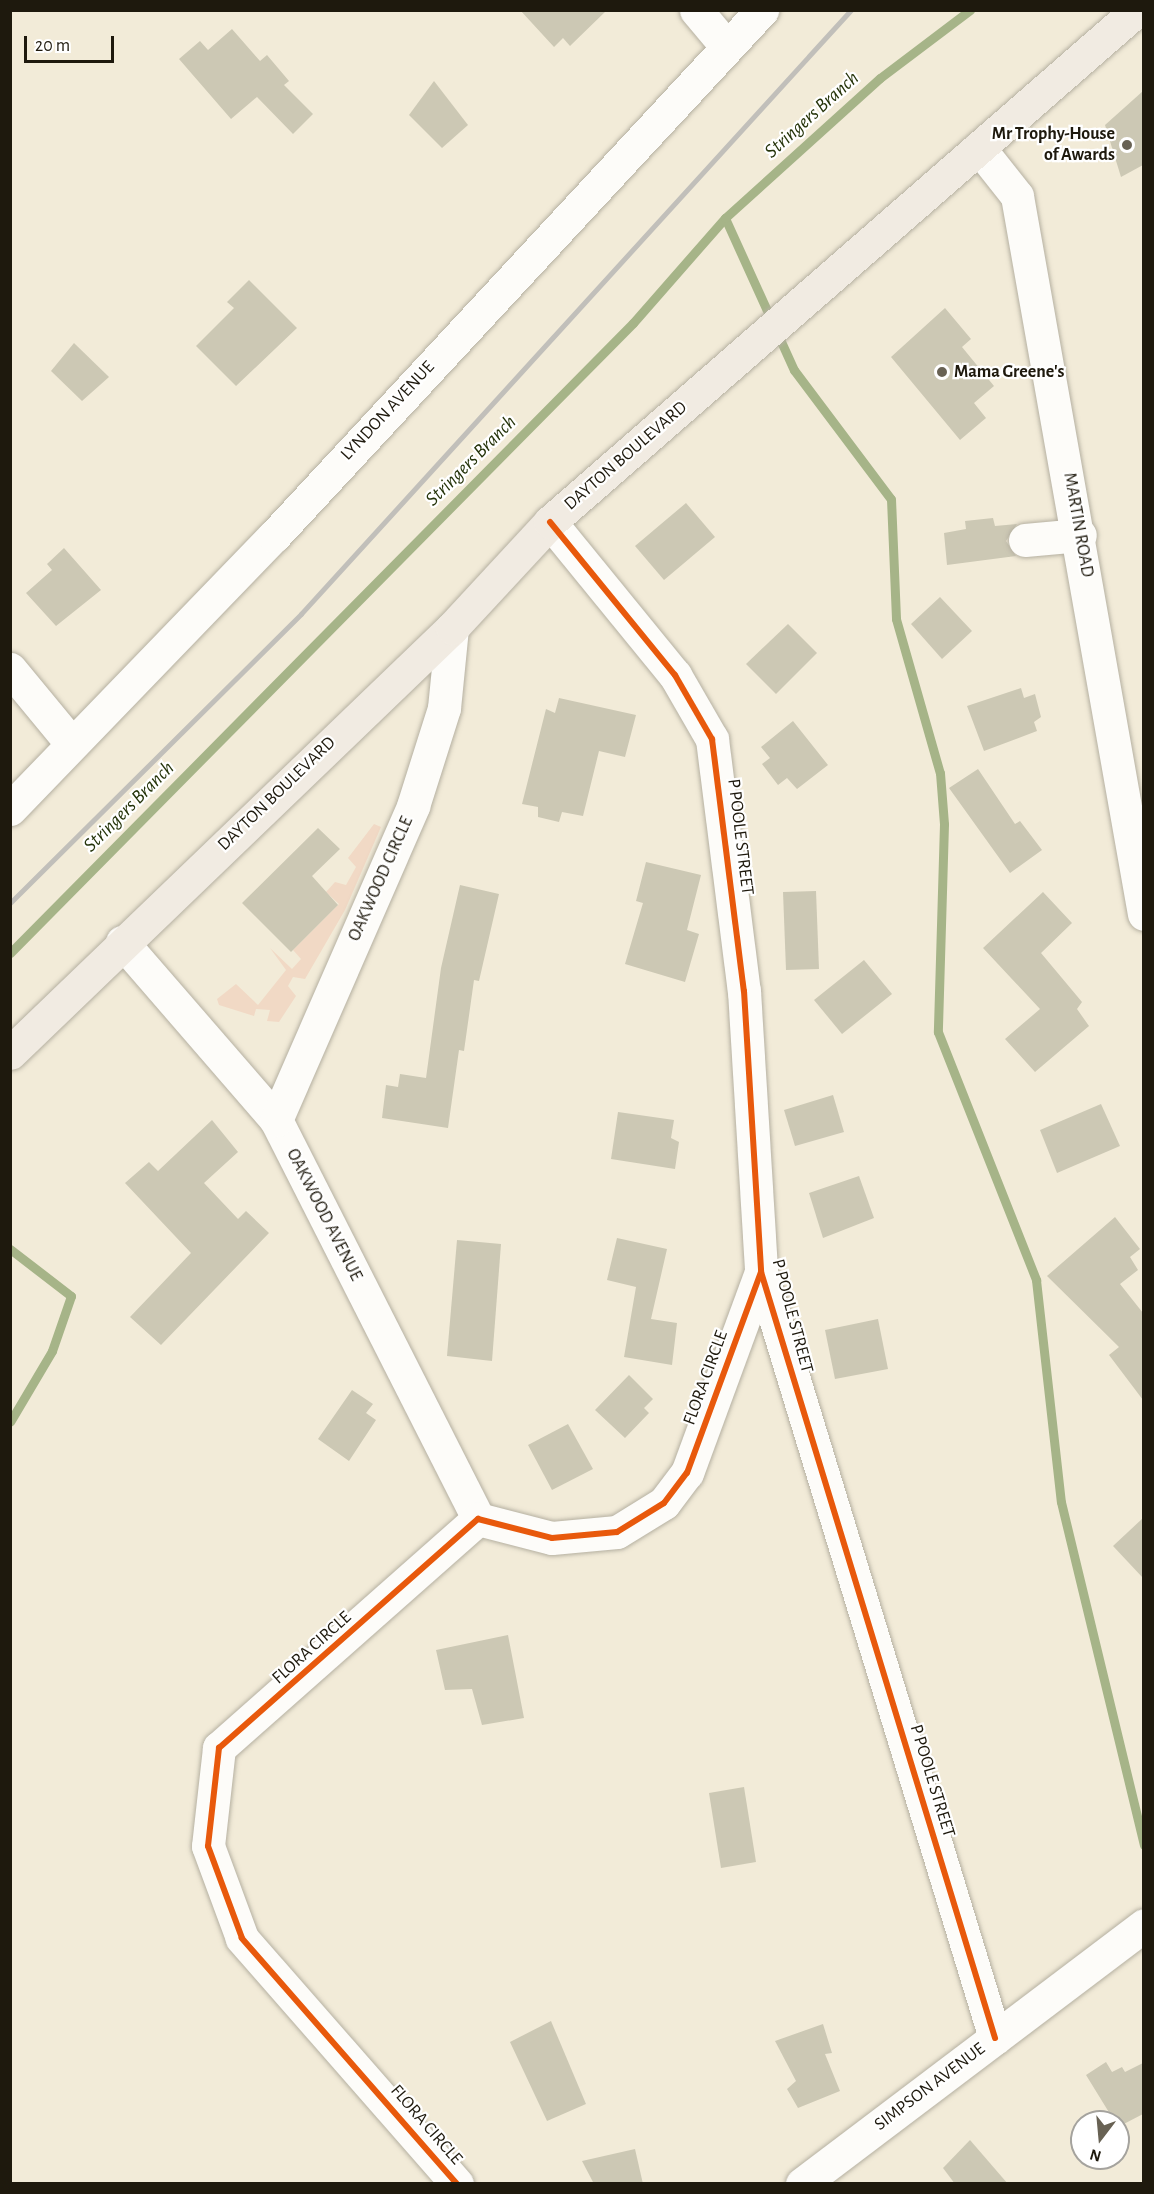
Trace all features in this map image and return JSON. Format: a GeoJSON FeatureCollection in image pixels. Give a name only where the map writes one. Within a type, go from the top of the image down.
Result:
{"type":"FeatureCollection","features":[{"type":"Feature","properties":{"kind":"main road","name":"DAYTON BOULEVARD"},"geometry":{"type":"LineString","coordinates":[[10,1053],[122,942],[452,628],[550,522],[1137,10]]}},
{"type":"Feature","properties":{"kind":"street"},"geometry":{"type":"LineString","coordinates":[[696,10],[727,47]]}},
{"type":"Feature","properties":{"kind":"street","name":"LYNDON AVENUE"},"geometry":{"type":"LineString","coordinates":[[10,809],[71,742],[274,536],[762,10]]}},
{"type":"Feature","properties":{"kind":"street","name":"MARTIN ROAD"},"geometry":{"type":"LineString","coordinates":[[979,148],[1017,196],[1080,535],[1102,693],[1135,793],[1143,914]]}},
{"type":"Feature","properties":{"kind":"street","name":"P POOLE STREET"},"geometry":{"type":"LineString","coordinates":[[550,522],[675,675],[712,739],[744,991],[761,1272],[995,2038]]}},
{"type":"Feature","properties":{"kind":"street"},"geometry":{"type":"LineString","coordinates":[[1025,540],[1080,535]]}},
{"type":"Feature","properties":{"kind":"street","name":"OAKWOOD CIRCLE"},"geometry":{"type":"LineString","coordinates":[[276,1120],[413,806],[444,708],[452,628]]}},
{"type":"Feature","properties":{"kind":"street"},"geometry":{"type":"LineString","coordinates":[[10,669],[71,742]]}},
{"type":"Feature","properties":{"kind":"street","name":"OAKWOOD AVENUE"},"geometry":{"type":"LineString","coordinates":[[122,942],[276,1120],[478,1519]]}},
{"type":"Feature","properties":{"kind":"street","name":"FLORA CIRCLE"},"geometry":{"type":"LineString","coordinates":[[457,2184],[242,1938],[208,1846],[219,1748],[478,1519],[552,1538],[617,1532],[664,1503],[687,1473],[761,1272]]}},
{"type":"Feature","properties":{"kind":"street","name":"SIMPSON AVENUE"},"geometry":{"type":"LineString","coordinates":[[802,2184],[1143,1926]]}},
{"type":"Feature","properties":{"kind":"shaded area"},"geometry":{"type":"Polygon","coordinates":[[[374,824],[381,827],[345,910],[305,979],[293,977],[288,986],[296,996],[279,1022],[267,1021],[270,1010],[256,1009],[254,1016],[219,1005],[217,999],[236,984],[258,1005],[286,970],[270,948],[292,969],[301,959],[293,950],[339,904],[326,892],[335,882],[346,885],[356,867],[348,858],[374,824]]]}},
{"type":"Feature","properties":{"kind":"building"},"geometry":{"type":"Polygon","coordinates":[[[520,10],[607,10],[570,46],[563,38],[554,47],[520,10]]]}},
{"type":"Feature","properties":{"kind":"building"},"geometry":{"type":"Polygon","coordinates":[[[232,29],[260,61],[267,55],[289,81],[284,85],[313,114],[293,134],[257,97],[231,119],[179,59],[200,41],[208,50],[232,29]]]}},
{"type":"Feature","properties":{"kind":"building"},"geometry":{"type":"Polygon","coordinates":[[[434,81],[468,125],[442,148],[409,115],[434,81]]]}},
{"type":"Feature","properties":{"kind":"building","name":"Mr Trophy-House of Awards"},"geometry":{"type":"Polygon","coordinates":[[[1143,91],[1143,165],[1121,177],[1105,125],[1143,91]]]}},
{"type":"Feature","properties":{"kind":"building"},"geometry":{"type":"Polygon","coordinates":[[[249,280],[297,328],[236,386],[196,346],[234,308],[227,302],[249,280]]]}},
{"type":"Feature","properties":{"kind":"building","name":"Mama Greene's"},"geometry":{"type":"Polygon","coordinates":[[[945,308],[971,339],[962,347],[994,386],[974,403],[986,418],[960,440],[891,357],[945,308]]]}},
{"type":"Feature","properties":{"kind":"building"},"geometry":{"type":"Polygon","coordinates":[[[74,343],[109,377],[82,401],[51,371],[74,343]]]}},
{"type":"Feature","properties":{"kind":"building"},"geometry":{"type":"Polygon","coordinates":[[[686,503],[715,537],[664,580],[635,546],[686,503]]]}},
{"type":"Feature","properties":{"kind":"building"},"geometry":{"type":"Polygon","coordinates":[[[993,518],[995,526],[1017,524],[1006,541],[1016,556],[947,565],[944,533],[966,529],[965,521],[993,518]]]}},
{"type":"Feature","properties":{"kind":"building"},"geometry":{"type":"Polygon","coordinates":[[[64,548],[101,590],[56,626],[26,593],[52,570],[47,564],[64,548]]]}},
{"type":"Feature","properties":{"kind":"building"},"geometry":{"type":"Polygon","coordinates":[[[940,597],[972,631],[942,659],[911,624],[940,597]]]}},
{"type":"Feature","properties":{"kind":"building"},"geometry":{"type":"Polygon","coordinates":[[[788,624],[817,653],[776,694],[746,664],[788,624]]]}},
{"type":"Feature","properties":{"kind":"building"},"geometry":{"type":"Polygon","coordinates":[[[1021,688],[1024,698],[1035,694],[1041,717],[1034,722],[1037,731],[984,751],[967,706],[1021,688]]]}},
{"type":"Feature","properties":{"kind":"building"},"geometry":{"type":"Polygon","coordinates":[[[559,698],[636,715],[625,757],[599,751],[583,816],[562,812],[559,822],[538,817],[538,807],[522,804],[546,709],[555,713],[559,698]]]}},
{"type":"Feature","properties":{"kind":"building"},"geometry":{"type":"Polygon","coordinates":[[[793,721],[828,765],[797,789],[787,778],[778,785],[762,764],[770,758],[761,747],[793,721]]]}},
{"type":"Feature","properties":{"kind":"building"},"geometry":{"type":"Polygon","coordinates":[[[978,769],[1015,824],[1020,821],[1042,850],[1010,873],[949,788],[978,769]]]}},
{"type":"Feature","properties":{"kind":"building"},"geometry":{"type":"Polygon","coordinates":[[[318,828],[340,849],[312,876],[338,905],[291,952],[242,903],[318,828]]]}},
{"type":"Feature","properties":{"kind":"building"},"geometry":{"type":"Polygon","coordinates":[[[646,862],[701,875],[687,930],[699,934],[685,982],[625,964],[643,903],[636,901],[646,862]]]}},
{"type":"Feature","properties":{"kind":"building"},"geometry":{"type":"Polygon","coordinates":[[[460,885],[499,894],[479,981],[474,980],[464,1051],[459,1050],[448,1128],[382,1118],[386,1085],[398,1087],[400,1074],[426,1078],[441,968],[460,885]]]}},
{"type":"Feature","properties":{"kind":"building"},"geometry":{"type":"Polygon","coordinates":[[[816,891],[819,969],[786,970],[783,892],[816,891]]]}},
{"type":"Feature","properties":{"kind":"building"},"geometry":{"type":"Polygon","coordinates":[[[1043,892],[1072,923],[1041,953],[1082,1002],[1077,1009],[1089,1026],[1035,1072],[1005,1039],[1040,1009],[983,948],[1043,892]]]}},
{"type":"Feature","properties":{"kind":"building"},"geometry":{"type":"Polygon","coordinates":[[[864,960],[892,994],[842,1034],[814,1000],[864,960]]]}},
{"type":"Feature","properties":{"kind":"building"},"geometry":{"type":"Polygon","coordinates":[[[833,1095],[844,1132],[795,1146],[784,1110],[833,1095]]]}},
{"type":"Feature","properties":{"kind":"building"},"geometry":{"type":"Polygon","coordinates":[[[1101,1104],[1120,1146],[1057,1173],[1040,1130],[1101,1104]]]}},
{"type":"Feature","properties":{"kind":"building"},"geometry":{"type":"Polygon","coordinates":[[[618,1112],[674,1120],[671,1138],[679,1142],[675,1169],[611,1159],[618,1112]]]}},
{"type":"Feature","properties":{"kind":"building"},"geometry":{"type":"Polygon","coordinates":[[[212,1120],[238,1152],[204,1183],[238,1219],[246,1211],[269,1233],[161,1345],[130,1317],[191,1253],[125,1183],[149,1162],[158,1171],[212,1120]]]}},
{"type":"Feature","properties":{"kind":"building"},"geometry":{"type":"Polygon","coordinates":[[[859,1176],[874,1218],[823,1238],[809,1193],[859,1176]]]}},
{"type":"Feature","properties":{"kind":"building"},"geometry":{"type":"Polygon","coordinates":[[[1115,1217],[1140,1249],[1130,1257],[1138,1270],[1120,1284],[1143,1313],[1143,1400],[1109,1355],[1119,1347],[1047,1276],[1115,1217]]]}},
{"type":"Feature","properties":{"kind":"building"},"geometry":{"type":"Polygon","coordinates":[[[617,1238],[667,1249],[651,1319],[677,1323],[672,1365],[624,1357],[636,1287],[607,1280],[617,1238]]]}},
{"type":"Feature","properties":{"kind":"building"},"geometry":{"type":"Polygon","coordinates":[[[457,1240],[501,1244],[492,1361],[447,1356],[457,1240]]]}},
{"type":"Feature","properties":{"kind":"building"},"geometry":{"type":"Polygon","coordinates":[[[878,1319],[888,1369],[835,1379],[825,1330],[878,1319]]]}},
{"type":"Feature","properties":{"kind":"building"},"geometry":{"type":"Polygon","coordinates":[[[629,1375],[653,1399],[644,1408],[649,1413],[625,1438],[595,1410],[629,1375]]]}},
{"type":"Feature","properties":{"kind":"building"},"geometry":{"type":"Polygon","coordinates":[[[352,1390],[373,1404],[366,1413],[376,1420],[349,1461],[318,1439],[352,1390]]]}},
{"type":"Feature","properties":{"kind":"building"},"geometry":{"type":"Polygon","coordinates":[[[568,1424],[593,1469],[552,1490],[528,1445],[568,1424]]]}},
{"type":"Feature","properties":{"kind":"building"},"geometry":{"type":"Polygon","coordinates":[[[1143,1518],[1143,1578],[1113,1546],[1143,1518]]]}},
{"type":"Feature","properties":{"kind":"building"},"geometry":{"type":"Polygon","coordinates":[[[508,1635],[524,1718],[482,1725],[472,1689],[445,1690],[436,1650],[508,1635]]]}},
{"type":"Feature","properties":{"kind":"building"},"geometry":{"type":"Polygon","coordinates":[[[744,1787],[756,1862],[721,1868],[709,1793],[744,1787]]]}},
{"type":"Feature","properties":{"kind":"building"},"geometry":{"type":"Polygon","coordinates":[[[551,2021],[586,2104],[547,2121],[510,2042],[551,2021]]]}},
{"type":"Feature","properties":{"kind":"building"},"geometry":{"type":"Polygon","coordinates":[[[823,2024],[832,2053],[825,2054],[840,2091],[798,2108],[787,2089],[796,2081],[775,2041],[823,2024]]]}},
{"type":"Feature","properties":{"kind":"building"},"geometry":{"type":"Polygon","coordinates":[[[1106,2062],[1112,2072],[1122,2067],[1125,2072],[1143,2063],[1143,2114],[1130,2121],[1130,2110],[1108,2110],[1086,2075],[1106,2062]]]}},
{"type":"Feature","properties":{"kind":"building"},"geometry":{"type":"Polygon","coordinates":[[[970,2140],[1008,2184],[955,2184],[943,2168],[970,2140]]]}},
{"type":"Feature","properties":{"kind":"building"},"geometry":{"type":"Polygon","coordinates":[[[635,2149],[643,2184],[594,2184],[582,2161],[635,2149]]]}},
{"type":"Feature","properties":{"kind":"waterway","name":"Stringers Branch"},"geometry":{"type":"LineString","coordinates":[[10,953],[633,323],[725,218],[880,78],[970,10]]}},
{"type":"Feature","properties":{"kind":"waterway"},"geometry":{"type":"LineString","coordinates":[[725,218],[794,370],[891,499],[896,619],[940,773],[944,824],[938,1032],[1036,1280],[1061,1502],[1144,1845]]}},
{"type":"Feature","properties":{"kind":"waterway","name":"Stringers Branch"},"geometry":{"type":"LineString","coordinates":[[10,1249],[71,1296],[52,1351],[10,1422]]}},
{"type":"Feature","properties":{"kind":"railway"},"geometry":{"type":"LineString","coordinates":[[10,903],[301,614],[851,10]]}},
{"type":"Feature","properties":{"kind":"cycle path"},"geometry":{"type":"LineString","coordinates":[[550,522],[675,675],[712,739],[744,991],[761,1272],[995,2038]]}},
{"type":"Feature","properties":{"kind":"cycle path"},"geometry":{"type":"LineString","coordinates":[[457,2184],[242,1938],[208,1846],[219,1748],[478,1519],[552,1538],[617,1532],[664,1503],[687,1473],[761,1272]]}},
{"type":"Feature","properties":{"kind":"place","name":"Mr Trophy-House of Awards"},"geometry":{"type":"Point","coordinates":[1127,145]}},
{"type":"Feature","properties":{"kind":"place","name":"Mama Greene's"},"geometry":{"type":"Point","coordinates":[942,372]}}]}
